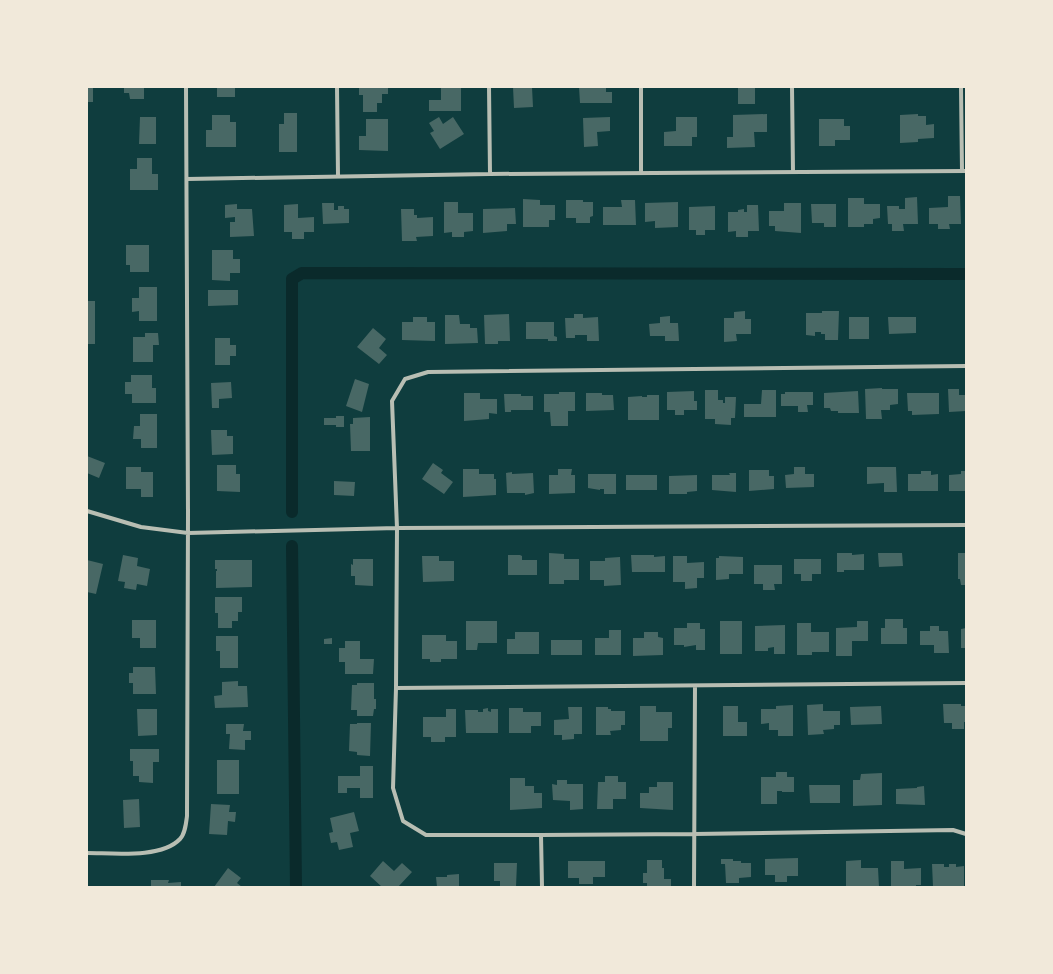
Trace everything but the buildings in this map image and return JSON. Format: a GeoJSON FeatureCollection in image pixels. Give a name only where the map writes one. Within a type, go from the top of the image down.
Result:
{"type":"FeatureCollection","features":[{"type":"Feature","properties":{"kind":"street"},"geometry":{"type":"LineString","coordinates":[[87,853],[142,853],[162,850],[180,839],[185,828],[187,816],[188,533],[186,87]]}},
{"type":"Feature","properties":{"kind":"street"},"geometry":{"type":"LineString","coordinates":[[337,87],[338,176]]}},
{"type":"Feature","properties":{"kind":"street"},"geometry":{"type":"LineString","coordinates":[[489,87],[490,174]]}},
{"type":"Feature","properties":{"kind":"street"},"geometry":{"type":"LineString","coordinates":[[641,87],[641,172]]}},
{"type":"Feature","properties":{"kind":"street"},"geometry":{"type":"LineString","coordinates":[[792,87],[793,172]]}},
{"type":"Feature","properties":{"kind":"street"},"geometry":{"type":"LineString","coordinates":[[187,179],[641,172],[964,171],[961,87]]}},
{"type":"Feature","properties":{"kind":"street"},"geometry":{"type":"LineString","coordinates":[[966,366],[428,372],[404,379],[392,401],[398,528],[393,788],[403,821],[426,835],[541,836],[953,830],[966,834]]}},
{"type":"Feature","properties":{"kind":"street"},"geometry":{"type":"LineString","coordinates":[[87,511],[141,527],[188,533],[398,528],[966,525]]}},
{"type":"Feature","properties":{"kind":"street"},"geometry":{"type":"LineString","coordinates":[[396,688],[966,683]]}},
{"type":"Feature","properties":{"kind":"street"},"geometry":{"type":"LineString","coordinates":[[694,887],[695,686]]}},
{"type":"Feature","properties":{"kind":"street"},"geometry":{"type":"LineString","coordinates":[[541,836],[542,887]]}},
{"type":"Feature","properties":{"kind":"waterway"},"geometry":{"type":"LineString","coordinates":[[292,512],[292,279],[302,273],[966,274]]}},
{"type":"Feature","properties":{"kind":"waterway"},"geometry":{"type":"LineString","coordinates":[[292,546],[296,887]]}}]}
